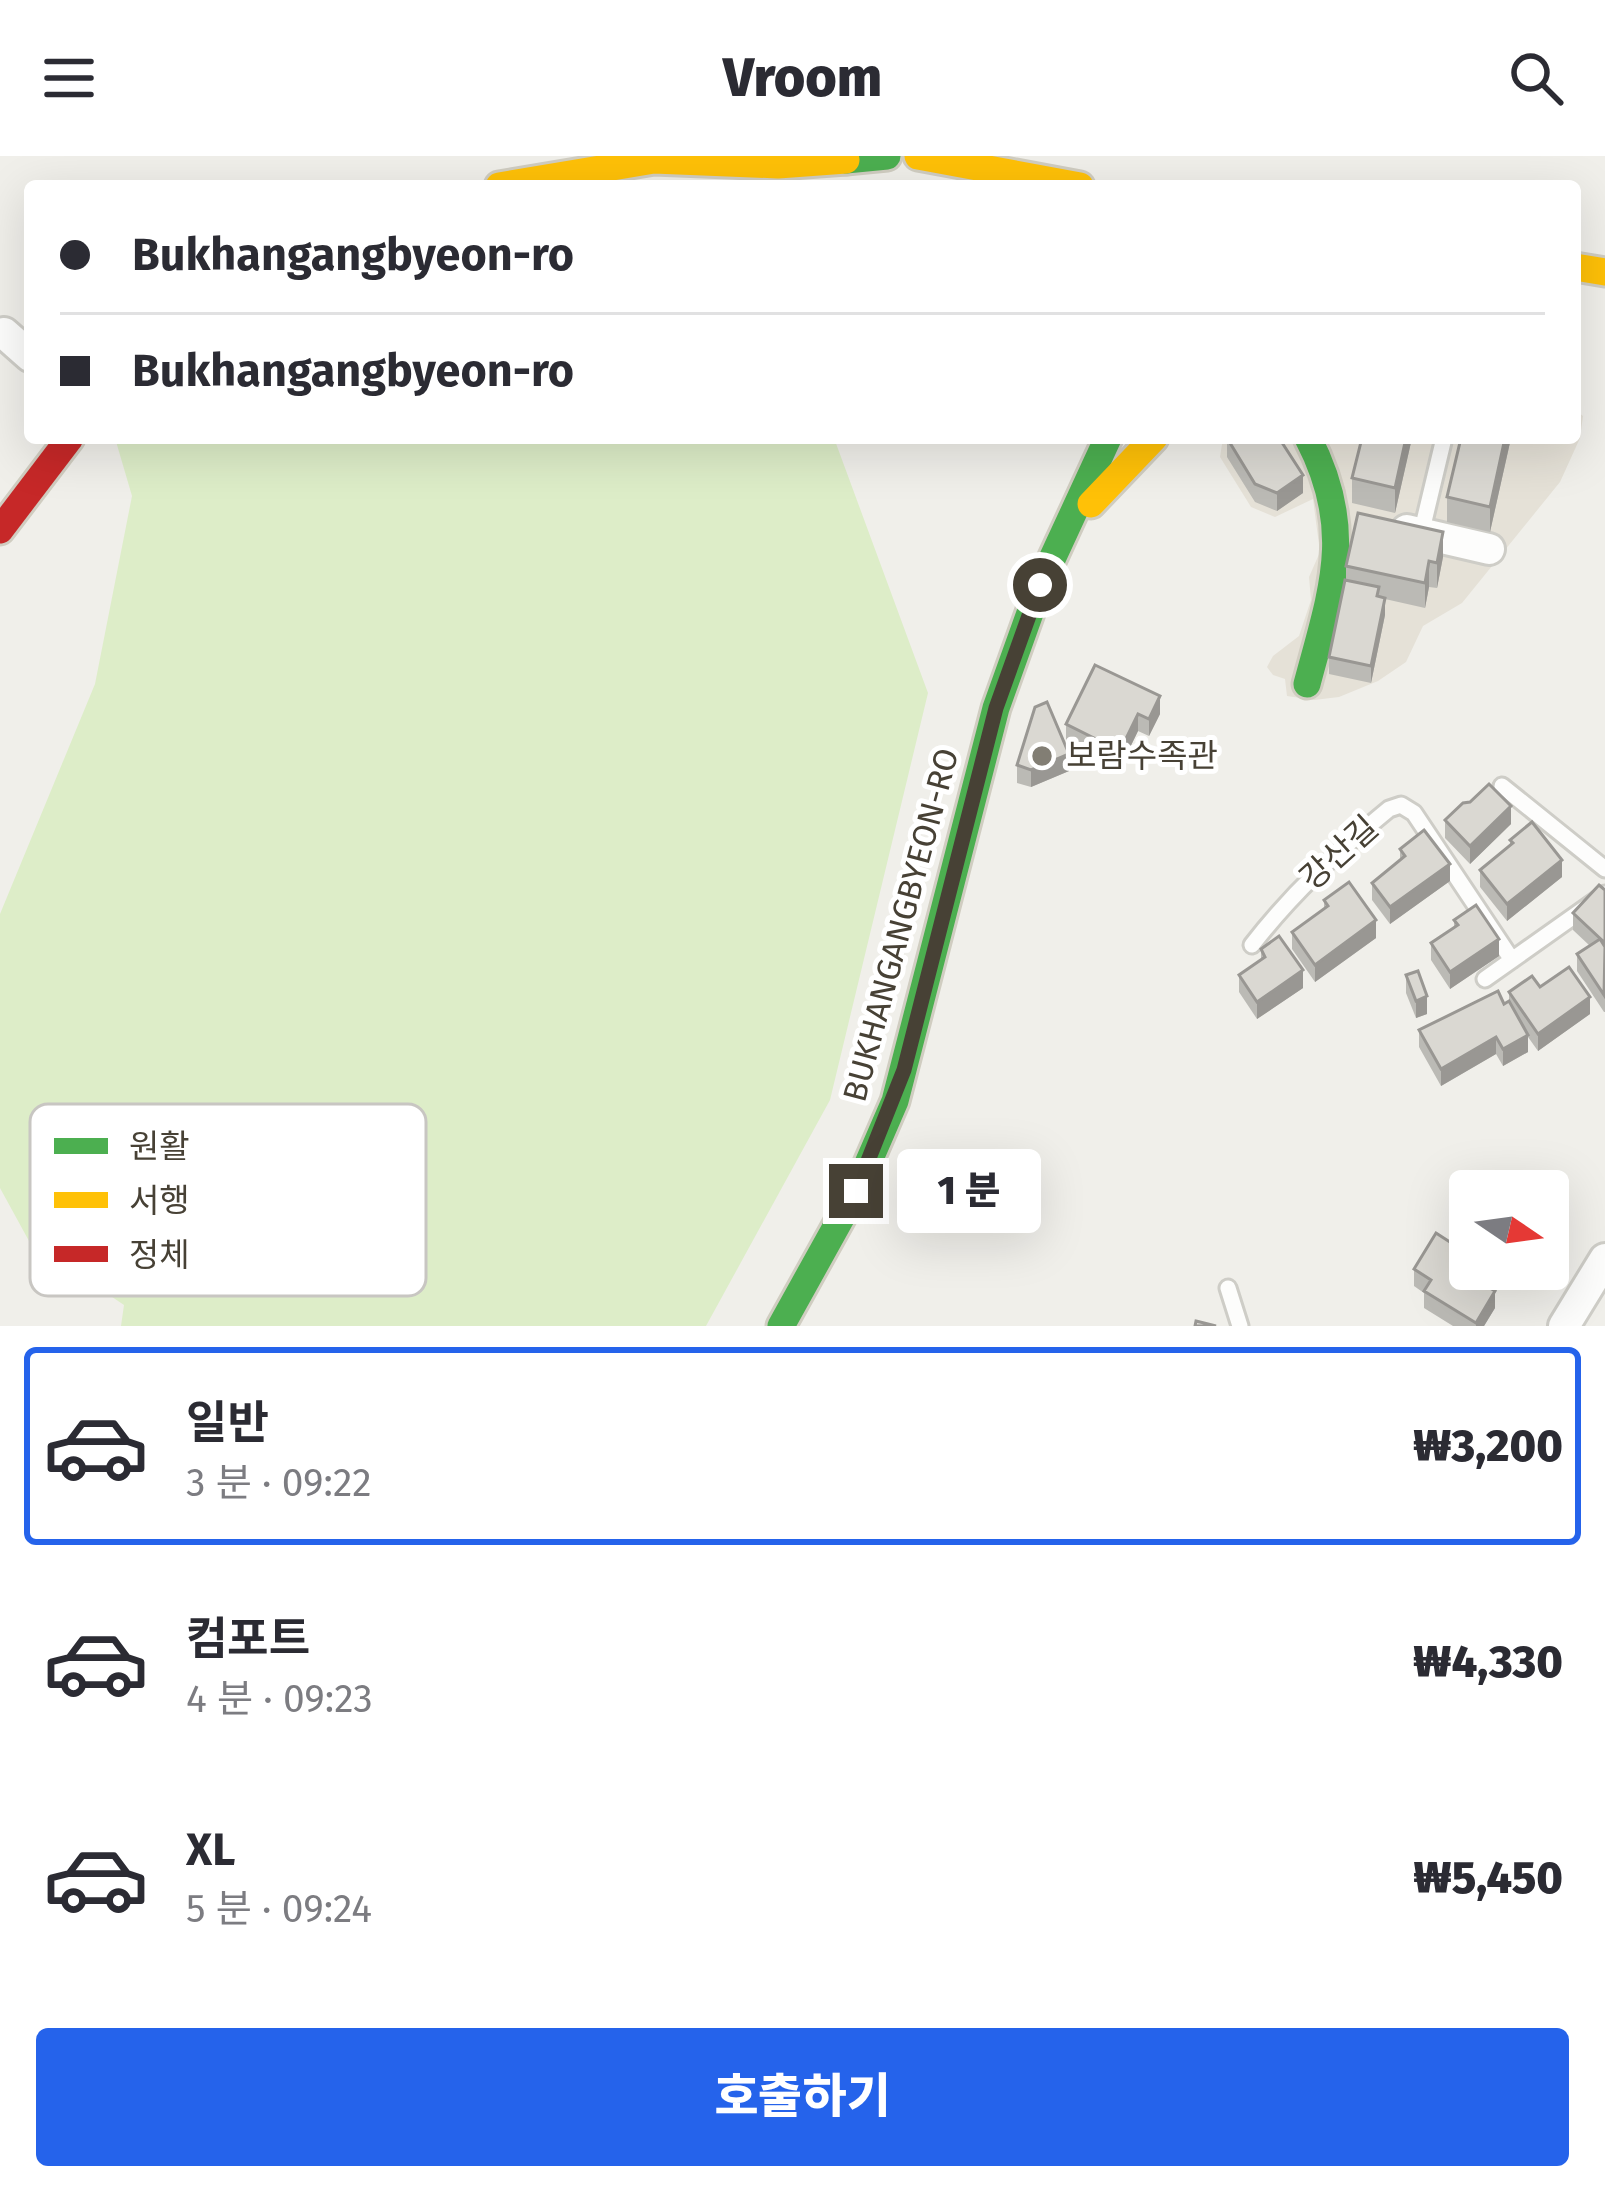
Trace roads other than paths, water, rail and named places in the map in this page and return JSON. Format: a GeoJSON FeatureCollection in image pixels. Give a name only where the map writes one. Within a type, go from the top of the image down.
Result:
{"type":"FeatureCollection","features":[{"type":"Feature","properties":{"kind":"main road"},"geometry":{"type":"LineString","coordinates":[[535,180],[654,160],[778,165],[887,156]]}},
{"type":"Feature","properties":{"kind":"main road"},"geometry":{"type":"LineString","coordinates":[[917,156],[1047,180]]}},
{"type":"Feature","properties":{"kind":"main road"},"geometry":{"type":"LineString","coordinates":[[0,530],[65,444]]}},
{"type":"Feature","properties":{"kind":"main road","name":"BUKHANGANGBYEON-RO"},"geometry":{"type":"LineString","coordinates":[[781,1326],[856,1191],[895,1101],[996,708],[1020,634],[1105,444]]}},
{"type":"Feature","properties":{"kind":"main road"},"geometry":{"type":"LineString","coordinates":[[1065,531],[1148,444]]}},
{"type":"Feature","properties":{"kind":"main road"},"geometry":{"type":"LineString","coordinates":[[1307,684],[1337,561],[1359,520],[1332,485],[1311,444]]}},
{"type":"Feature","properties":{"kind":"street"},"geometry":{"type":"LineString","coordinates":[[4,333],[24,351]]}},
{"type":"Feature","properties":{"kind":"street"},"geometry":{"type":"LineString","coordinates":[[1359,520],[1489,549]]}},
{"type":"Feature","properties":{"kind":"street"},"geometry":{"type":"LineString","coordinates":[[1564,1326],[1605,1259]]}},
{"type":"Feature","properties":{"kind":"lane"},"geometry":{"type":"LineString","coordinates":[[1421,533],[1443,444]]}},
{"type":"Feature","properties":{"kind":"lane"},"geometry":{"type":"LineString","coordinates":[[1502,786],[1605,869]]}},
{"type":"Feature","properties":{"kind":"lane","name":"강산길"},"geometry":{"type":"LineString","coordinates":[[1252,945],[1329,858],[1389,809],[1401,805],[1414,813],[1513,960]]}},
{"type":"Feature","properties":{"kind":"lane"},"geometry":{"type":"LineString","coordinates":[[1485,979],[1605,894]]}},
{"type":"Feature","properties":{"kind":"lane"},"geometry":{"type":"LineString","coordinates":[[1228,1288],[1240,1326]]}},
{"type":"Feature","properties":{"kind":"place","name":"보람수족관"},"geometry":{"type":"Point","coordinates":[1042,756]}}]}
